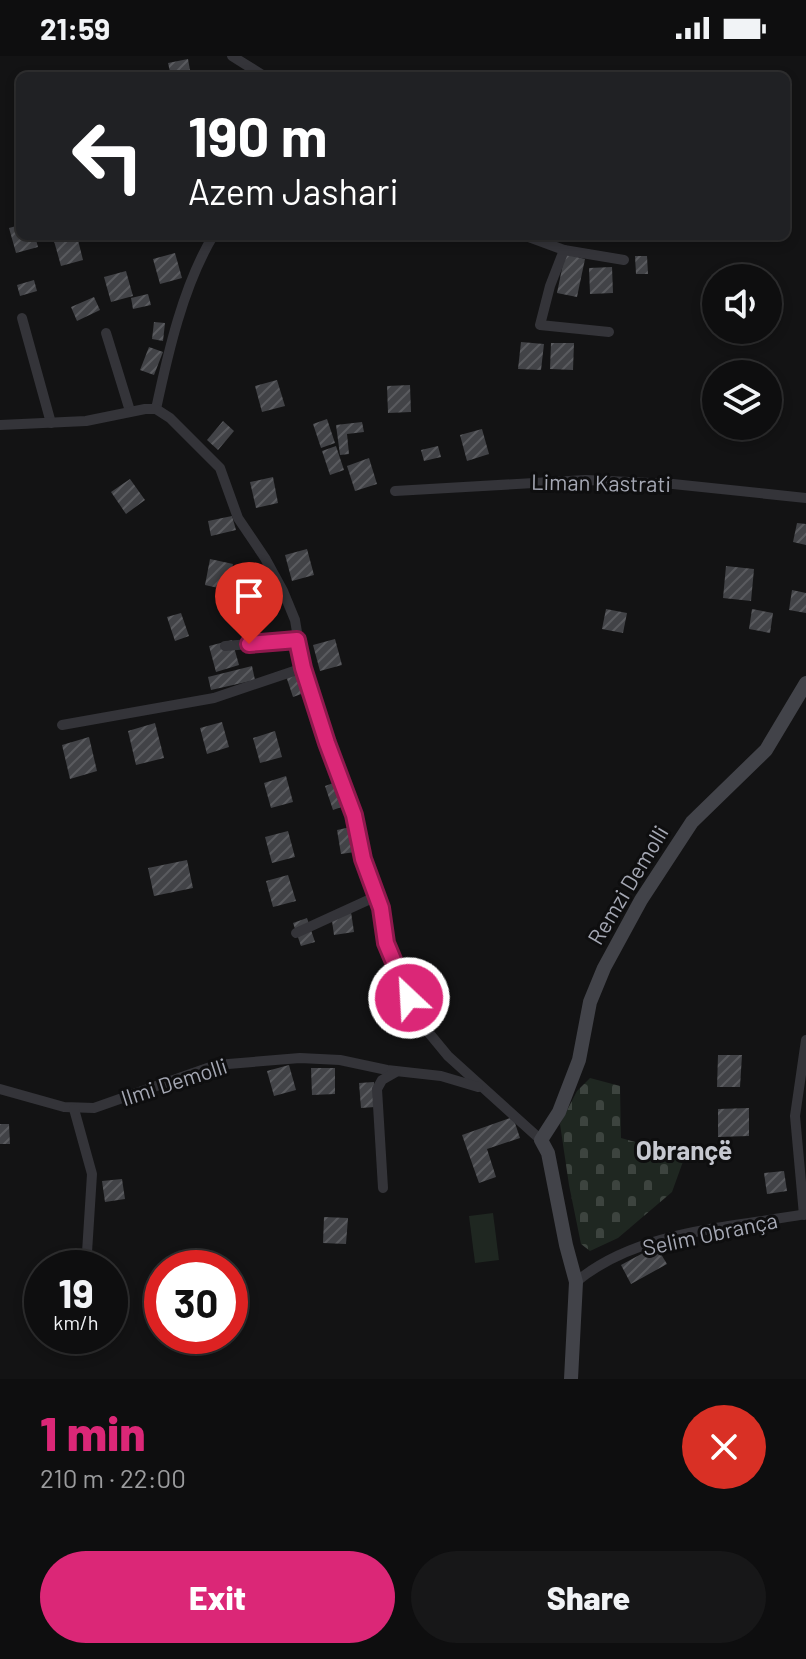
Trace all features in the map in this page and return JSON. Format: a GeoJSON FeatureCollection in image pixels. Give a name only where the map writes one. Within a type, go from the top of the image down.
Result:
{"type":"FeatureCollection","features":[{"type":"Feature","properties":{"kind":"street"},"geometry":{"type":"LineString","coordinates":[[232,56],[258,72]]}},
{"type":"Feature","properties":{"kind":"street"},"geometry":{"type":"LineString","coordinates":[[156,409],[168,351],[211,240]]}},
{"type":"Feature","properties":{"kind":"street"},"geometry":{"type":"LineString","coordinates":[[537,240],[564,250],[624,260]]}},
{"type":"Feature","properties":{"kind":"street"},"geometry":{"type":"LineString","coordinates":[[564,250],[540,325],[609,332]]}},
{"type":"Feature","properties":{"kind":"street"},"geometry":{"type":"LineString","coordinates":[[22,318],[51,423]]}},
{"type":"Feature","properties":{"kind":"street"},"geometry":{"type":"LineString","coordinates":[[106,333],[130,411]]}},
{"type":"Feature","properties":{"kind":"street"},"geometry":{"type":"LineString","coordinates":[[0,423],[86,421],[130,411],[156,409],[170,418],[224,475],[238,518],[265,558],[295,620],[303,668],[354,815],[363,859],[377,896],[393,962],[419,1016],[448,1056],[504,1104],[541,1140],[548,1153],[576,1282],[571,1379]]}},
{"type":"Feature","properties":{"kind":"street","name":"Liman Kastrati"},"geometry":{"type":"LineString","coordinates":[[395,491],[586,480],[687,485],[806,498]]}},
{"type":"Feature","properties":{"kind":"street"},"geometry":{"type":"LineString","coordinates":[[225,646],[297,640]]}},
{"type":"Feature","properties":{"kind":"street"},"geometry":{"type":"LineString","coordinates":[[62,725],[214,698],[303,668]]}},
{"type":"Feature","properties":{"kind":"street","name":"Remzi Demolli"},"geometry":{"type":"LineString","coordinates":[[541,1140],[559,1112],[579,1060],[590,1002],[604,968],[641,900],[692,822],[766,750],[806,683]]}},
{"type":"Feature","properties":{"kind":"street"},"geometry":{"type":"LineString","coordinates":[[296,933],[377,896]]}},
{"type":"Feature","properties":{"kind":"street","name":"Selim Obrança"},"geometry":{"type":"LineString","coordinates":[[576,1282],[589,1271],[646,1245],[805,1214],[795,1116],[806,1040]]}},
{"type":"Feature","properties":{"kind":"street","name":"Ilmi Demolli"},"geometry":{"type":"LineString","coordinates":[[0,1089],[74,1109],[103,1106],[197,1071],[235,1062],[320,1058],[441,1076],[483,1089]]}},
{"type":"Feature","properties":{"kind":"street"},"geometry":{"type":"LineString","coordinates":[[383,1188],[377,1089],[382,1080],[397,1071]]}},
{"type":"Feature","properties":{"kind":"street"},"geometry":{"type":"LineString","coordinates":[[74,1109],[92,1174],[87,1250]]}},
{"type":"Feature","properties":{"kind":"green space"},"geometry":{"type":"Polygon","coordinates":[[[590,1078],[620,1086],[621,1138],[685,1156],[672,1192],[618,1238],[590,1251],[581,1244],[560,1124],[577,1091],[590,1078]]]}},
{"type":"Feature","properties":{"kind":"green space"},"geometry":{"type":"Polygon","coordinates":[[[493,1213],[499,1260],[475,1263],[469,1216],[493,1213]]]}},
{"type":"Feature","properties":{"kind":"building"},"geometry":{"type":"Polygon","coordinates":[[[188,59],[190,72],[170,72],[168,63],[188,59]]]}},
{"type":"Feature","properties":{"kind":"building"},"geometry":{"type":"Polygon","coordinates":[[[16,226],[16,240],[36,240],[38,247],[16,253],[9,228],[16,226]]]}},
{"type":"Feature","properties":{"kind":"building"},"geometry":{"type":"Polygon","coordinates":[[[78,240],[83,260],[61,266],[54,241],[78,240]]]}},
{"type":"Feature","properties":{"kind":"building"},"geometry":{"type":"Polygon","coordinates":[[[175,253],[182,278],[160,284],[153,259],[175,253]]]}},
{"type":"Feature","properties":{"kind":"building"},"geometry":{"type":"Polygon","coordinates":[[[565,254],[585,259],[577,297],[557,293],[565,254]]]}},
{"type":"Feature","properties":{"kind":"building"},"geometry":{"type":"Polygon","coordinates":[[[635,256],[647,256],[648,274],[636,274],[635,256]]]}},
{"type":"Feature","properties":{"kind":"building"},"geometry":{"type":"Polygon","coordinates":[[[612,267],[613,293],[590,294],[589,268],[612,267]]]}},
{"type":"Feature","properties":{"kind":"building"},"geometry":{"type":"Polygon","coordinates":[[[126,271],[133,296],[111,302],[104,277],[126,271]]]}},
{"type":"Feature","properties":{"kind":"building"},"geometry":{"type":"Polygon","coordinates":[[[34,280],[37,291],[20,296],[17,285],[34,280]]]}},
{"type":"Feature","properties":{"kind":"building"},"geometry":{"type":"Polygon","coordinates":[[[148,294],[151,305],[133,309],[131,298],[148,294]]]}},
{"type":"Feature","properties":{"kind":"building"},"geometry":{"type":"Polygon","coordinates":[[[94,297],[100,310],[77,321],[71,307],[94,297]]]}},
{"type":"Feature","properties":{"kind":"building"},"geometry":{"type":"Polygon","coordinates":[[[154,322],[165,323],[163,341],[152,339],[154,322]]]}},
{"type":"Feature","properties":{"kind":"building"},"geometry":{"type":"Polygon","coordinates":[[[521,342],[544,344],[541,370],[518,369],[521,342]]]}},
{"type":"Feature","properties":{"kind":"building"},"geometry":{"type":"Polygon","coordinates":[[[551,343],[574,343],[573,370],[550,369],[551,343]]]}},
{"type":"Feature","properties":{"kind":"building"},"geometry":{"type":"Polygon","coordinates":[[[149,347],[163,352],[154,375],[140,370],[149,347]]]}},
{"type":"Feature","properties":{"kind":"building"},"geometry":{"type":"Polygon","coordinates":[[[277,380],[285,406],[262,412],[255,386],[277,380]]]}},
{"type":"Feature","properties":{"kind":"building"},"geometry":{"type":"Polygon","coordinates":[[[410,385],[411,412],[388,413],[387,386],[410,385]]]}},
{"type":"Feature","properties":{"kind":"building"},"geometry":{"type":"Polygon","coordinates":[[[327,419],[335,443],[321,448],[313,424],[327,419]]]}},
{"type":"Feature","properties":{"kind":"building"},"geometry":{"type":"Polygon","coordinates":[[[223,421],[234,431],[218,450],[207,440],[223,421]]]}},
{"type":"Feature","properties":{"kind":"building"},"geometry":{"type":"Polygon","coordinates":[[[362,422],[364,432],[347,434],[349,454],[340,455],[336,425],[362,422]]]}},
{"type":"Feature","properties":{"kind":"building"},"geometry":{"type":"Polygon","coordinates":[[[482,429],[489,454],[467,461],[460,435],[482,429]]]}},
{"type":"Feature","properties":{"kind":"building"},"geometry":{"type":"Polygon","coordinates":[[[336,446],[344,470],[330,475],[322,451],[336,446]]]}},
{"type":"Feature","properties":{"kind":"building"},"geometry":{"type":"Polygon","coordinates":[[[438,446],[441,457],[424,461],[421,450],[438,446]]]}},
{"type":"Feature","properties":{"kind":"building"},"geometry":{"type":"Polygon","coordinates":[[[369,458],[377,484],[355,491],[347,466],[369,458]]]}},
{"type":"Feature","properties":{"kind":"building"},"geometry":{"type":"Polygon","coordinates":[[[273,477],[278,503],[256,508],[250,482],[273,477]]]}},
{"type":"Feature","properties":{"kind":"building"},"geometry":{"type":"Polygon","coordinates":[[[130,479],[145,500],[126,514],[111,492],[130,479]]]}},
{"type":"Feature","properties":{"kind":"building"},"geometry":{"type":"Polygon","coordinates":[[[232,516],[236,530],[211,536],[208,521],[232,516]]]}},
{"type":"Feature","properties":{"kind":"building"},"geometry":{"type":"Polygon","coordinates":[[[797,523],[806,524],[806,545],[793,542],[797,523]]]}},
{"type":"Feature","properties":{"kind":"building"},"geometry":{"type":"Polygon","coordinates":[[[307,549],[314,575],[292,581],[285,555],[307,549]]]}},
{"type":"Feature","properties":{"kind":"building"},"geometry":{"type":"Polygon","coordinates":[[[210,559],[233,564],[227,590],[205,585],[210,559]]]}},
{"type":"Feature","properties":{"kind":"building"},"geometry":{"type":"Polygon","coordinates":[[[726,566],[754,569],[751,601],[723,598],[726,566]]]}},
{"type":"Feature","properties":{"kind":"building"},"geometry":{"type":"Polygon","coordinates":[[[792,590],[806,593],[806,613],[789,610],[792,590]]]}},
{"type":"Feature","properties":{"kind":"building"},"geometry":{"type":"Polygon","coordinates":[[[252,598],[255,624],[232,627],[229,600],[252,598]]]}},
{"type":"Feature","properties":{"kind":"building"},"geometry":{"type":"Polygon","coordinates":[[[606,609],[627,613],[623,633],[602,629],[606,609]]]}},
{"type":"Feature","properties":{"kind":"building"},"geometry":{"type":"Polygon","coordinates":[[[752,609],[773,613],[770,633],[749,629],[752,609]]]}},
{"type":"Feature","properties":{"kind":"building"},"geometry":{"type":"Polygon","coordinates":[[[181,613],[189,636],[175,641],[167,617],[181,613]]]}},
{"type":"Feature","properties":{"kind":"building"},"geometry":{"type":"Polygon","coordinates":[[[335,639],[342,665],[320,671],[313,645],[335,639]]]}},
{"type":"Feature","properties":{"kind":"building"},"geometry":{"type":"Polygon","coordinates":[[[232,640],[239,665],[216,672],[209,646],[232,640]]]}},
{"type":"Feature","properties":{"kind":"building"},"geometry":{"type":"Polygon","coordinates":[[[252,666],[255,680],[211,690],[208,677],[252,666]]]}},
{"type":"Feature","properties":{"kind":"building"},"geometry":{"type":"Polygon","coordinates":[[[299,669],[307,692],[293,697],[285,673],[299,669]]]}},
{"type":"Feature","properties":{"kind":"building"},"geometry":{"type":"Polygon","coordinates":[[[222,722],[229,747],[207,754],[200,728],[222,722]]]}},
{"type":"Feature","properties":{"kind":"building"},"geometry":{"type":"Polygon","coordinates":[[[155,723],[164,758],[136,765],[128,731],[155,723]]]}},
{"type":"Feature","properties":{"kind":"building"},"geometry":{"type":"Polygon","coordinates":[[[275,731],[282,757],[260,763],[253,738],[275,731]]]}},
{"type":"Feature","properties":{"kind":"building"},"geometry":{"type":"Polygon","coordinates":[[[89,737],[97,771],[70,779],[62,745],[89,737]]]}},
{"type":"Feature","properties":{"kind":"building"},"geometry":{"type":"Polygon","coordinates":[[[286,776],[293,802],[271,808],[264,783],[286,776]]]}},
{"type":"Feature","properties":{"kind":"building"},"geometry":{"type":"Polygon","coordinates":[[[339,781],[347,805],[333,810],[325,786],[339,781]]]}},
{"type":"Feature","properties":{"kind":"building"},"geometry":{"type":"Polygon","coordinates":[[[351,827],[355,852],[341,854],[337,830],[351,827]]]}},
{"type":"Feature","properties":{"kind":"building"},"geometry":{"type":"Polygon","coordinates":[[[288,831],[295,857],[272,863],[265,837],[288,831]]]}},
{"type":"Feature","properties":{"kind":"building"},"geometry":{"type":"Polygon","coordinates":[[[187,860],[193,888],[154,896],[148,868],[187,860]]]}},
{"type":"Feature","properties":{"kind":"building"},"geometry":{"type":"Polygon","coordinates":[[[288,875],[296,901],[273,907],[266,881],[288,875]]]}},
{"type":"Feature","properties":{"kind":"building"},"geometry":{"type":"Polygon","coordinates":[[[351,912],[354,932],[334,935],[331,914],[351,912]]]}},
{"type":"Feature","properties":{"kind":"building"},"geometry":{"type":"Polygon","coordinates":[[[307,918],[315,942],[301,946],[293,923],[307,918]]]}},
{"type":"Feature","properties":{"kind":"building"},"geometry":{"type":"Polygon","coordinates":[[[718,1055],[742,1055],[740,1087],[717,1087],[718,1055]]]}},
{"type":"Feature","properties":{"kind":"building"},"geometry":{"type":"Polygon","coordinates":[[[289,1065],[296,1090],[274,1096],[267,1071],[289,1065]]]}},
{"type":"Feature","properties":{"kind":"building"},"geometry":{"type":"Polygon","coordinates":[[[311,1068],[335,1068],[335,1094],[312,1095],[311,1068]]]}},
{"type":"Feature","properties":{"kind":"building"},"geometry":{"type":"Polygon","coordinates":[[[374,1082],[375,1107],[361,1108],[359,1083],[374,1082]]]}},
{"type":"Feature","properties":{"kind":"building"},"geometry":{"type":"Polygon","coordinates":[[[749,1108],[749,1136],[718,1137],[718,1109],[749,1108]]]}},
{"type":"Feature","properties":{"kind":"building"},"geometry":{"type":"Polygon","coordinates":[[[513,1117],[520,1138],[487,1149],[496,1177],[479,1183],[462,1135],[513,1117]]]}},
{"type":"Feature","properties":{"kind":"building"},"geometry":{"type":"Polygon","coordinates":[[[0,1124],[9,1124],[10,1144],[0,1144],[0,1124]]]}},
{"type":"Feature","properties":{"kind":"building"},"geometry":{"type":"Polygon","coordinates":[[[784,1171],[787,1191],[767,1194],[764,1173],[784,1171]]]}},
{"type":"Feature","properties":{"kind":"building"},"geometry":{"type":"Polygon","coordinates":[[[122,1179],[125,1199],[105,1202],[102,1181],[122,1179]]]}},
{"type":"Feature","properties":{"kind":"building"},"geometry":{"type":"Polygon","coordinates":[[[324,1217],[348,1218],[346,1244],[323,1243],[324,1217]]]}},
{"type":"Feature","properties":{"kind":"building"},"geometry":{"type":"Polygon","coordinates":[[[656,1246],[667,1264],[631,1284],[621,1265],[656,1246]]]}},
{"type":"Feature","properties":{"kind":"district","name":"Obrançë"},"geometry":{"type":"Point","coordinates":[684,1151]}},
{"type":"Feature","properties":{"kind":"route"},"geometry":{"type":"LineString","coordinates":[[249,644],[297,640],[327,743],[354,815],[363,859],[381,908],[386,943],[409,998]]}}]}
